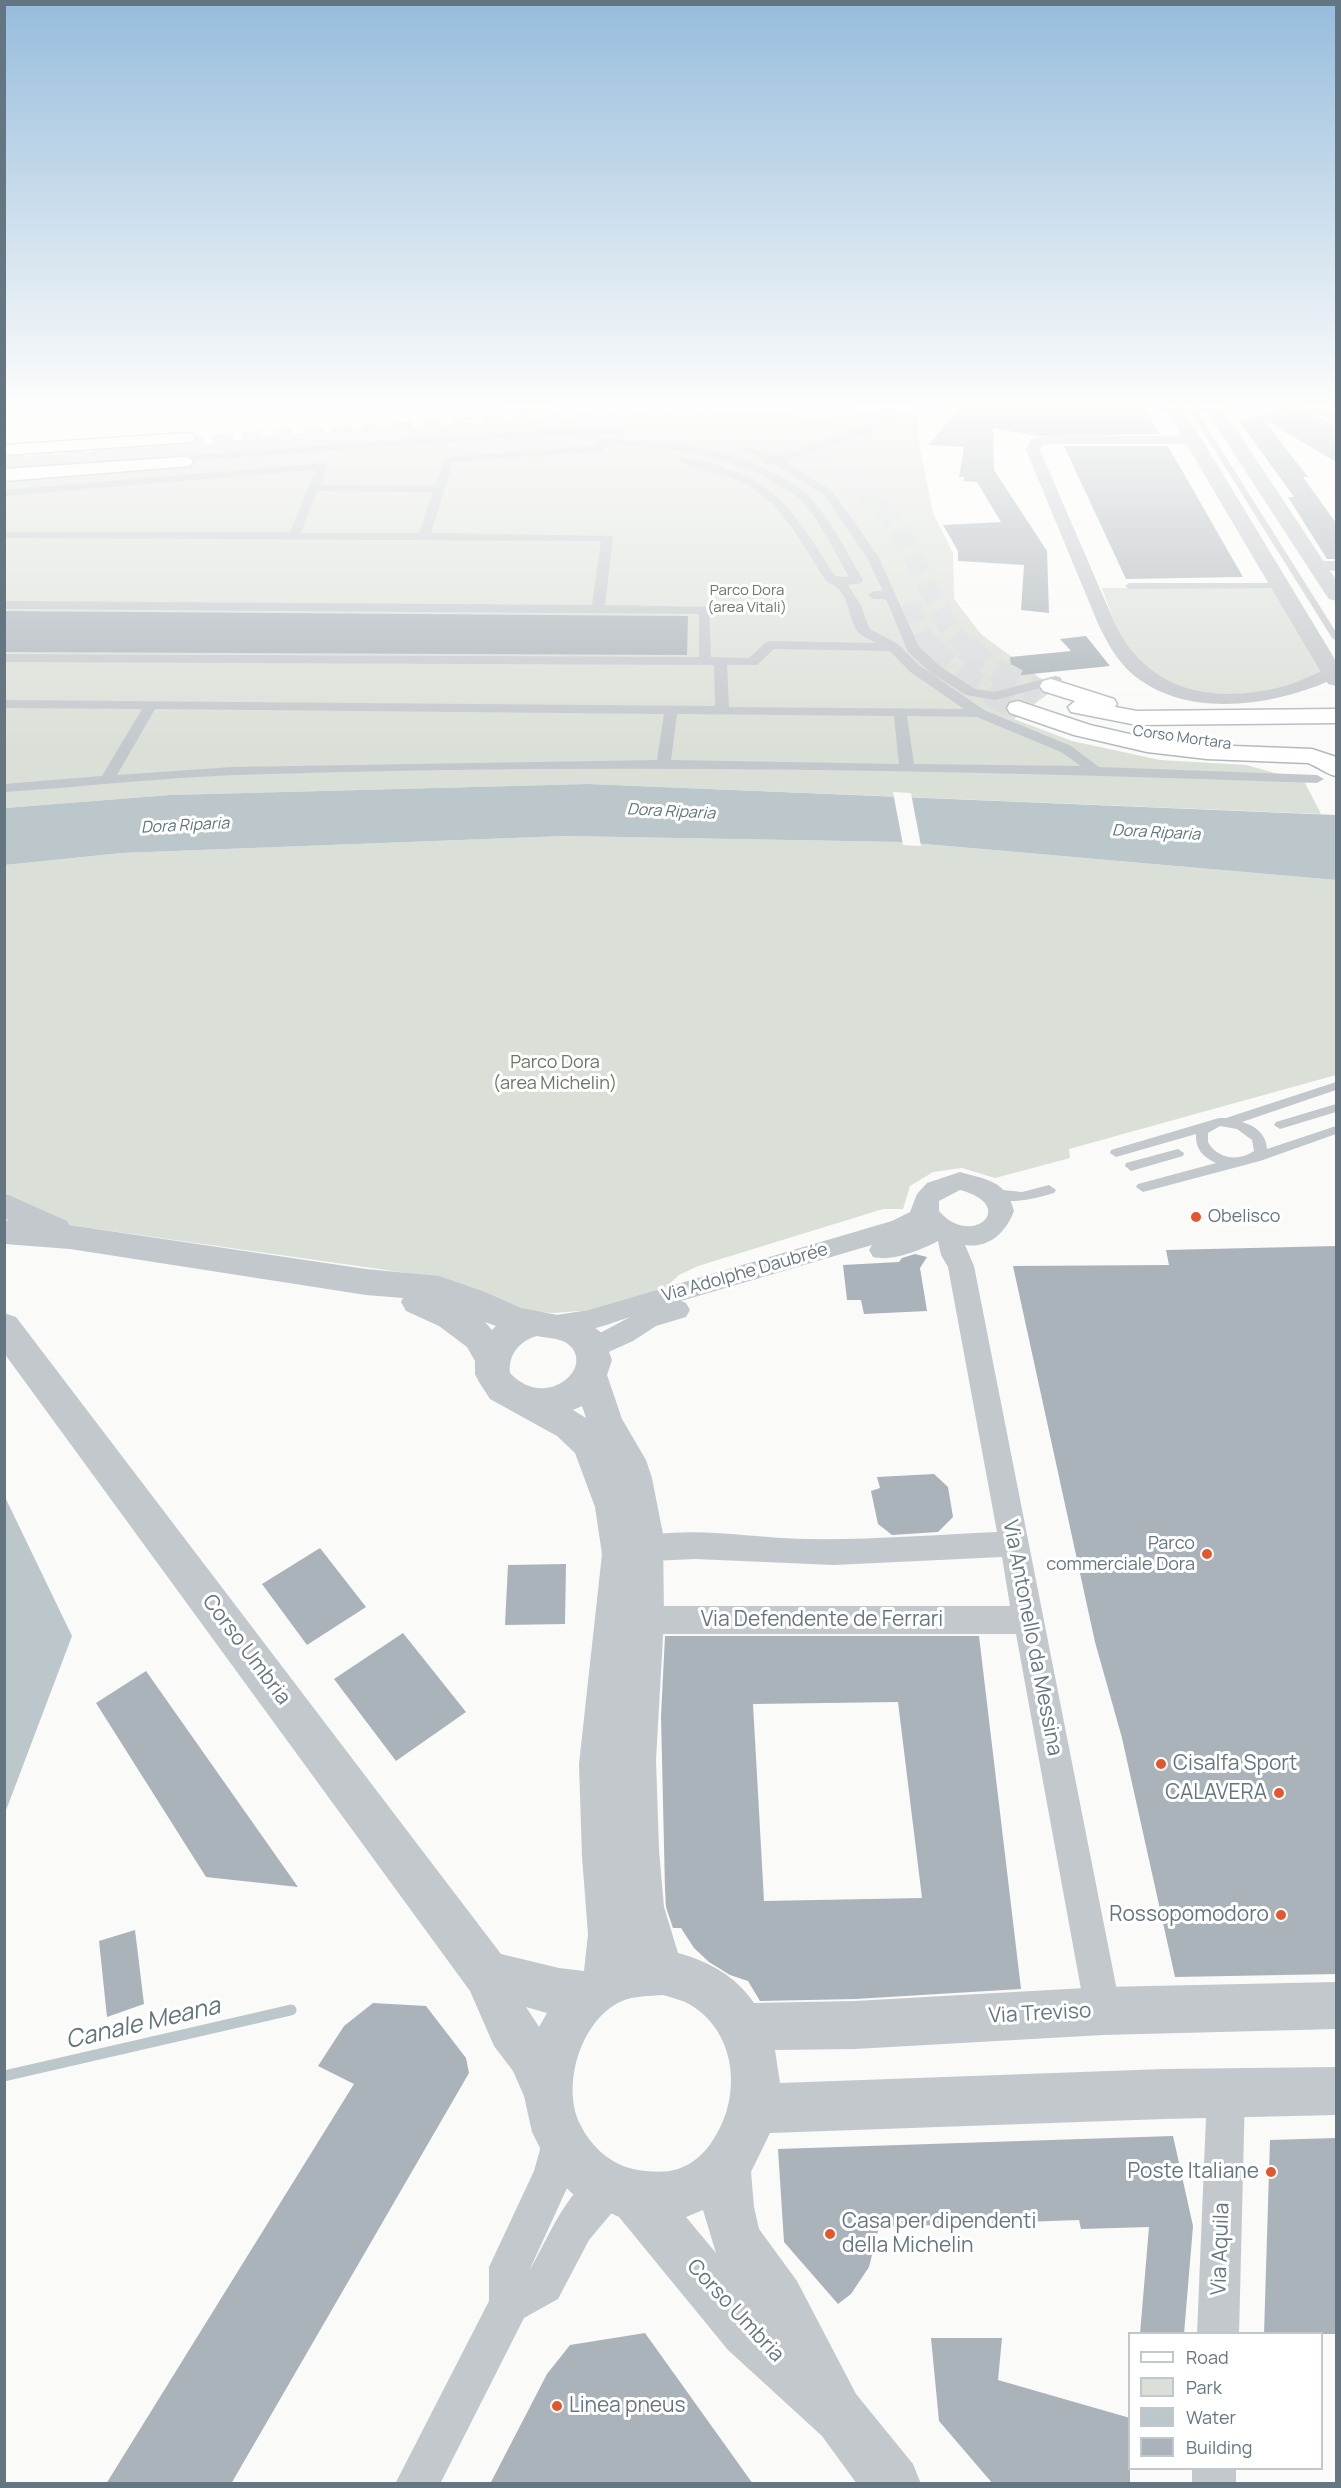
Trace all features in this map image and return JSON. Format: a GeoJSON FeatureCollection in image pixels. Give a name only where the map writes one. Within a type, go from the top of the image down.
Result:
{"type":"FeatureCollection","features":[{"type":"Feature","properties":{"kind":"main road","name":"Corso Mortara"},"geometry":{"type":"LineString","coordinates":[[1039,694],[1087,709],[1137,718],[1336,716]]}},
{"type":"Feature","properties":{"kind":"main road","name":"Corso Mortara"},"geometry":{"type":"LineString","coordinates":[[1039,694],[1110,726],[1142,734],[1234,746],[1336,748]]}},
{"type":"Feature","properties":{"kind":"main road"},"geometry":{"type":"LineString","coordinates":[[1039,694],[1086,731],[1132,742],[1192,751],[1312,756],[1328,762],[1327,774]]}},
{"type":"Feature","properties":{"kind":"street"},"geometry":{"type":"LineString","coordinates":[[294,536],[301,519]]}},
{"type":"Feature","properties":{"kind":"street"},"geometry":{"type":"LineString","coordinates":[[424,537],[430,519]]}},
{"type":"Feature","properties":{"kind":"street"},"geometry":{"type":"LineString","coordinates":[[791,519],[831,579],[840,582],[857,580],[820,519]]}},
{"type":"Feature","properties":{"kind":"street"},"geometry":{"type":"LineString","coordinates":[[846,519],[872,556],[913,649],[936,670],[971,692],[995,696],[1039,694]]}},
{"type":"Feature","properties":{"kind":"street"},"geometry":{"type":"LineString","coordinates":[[1063,519],[1115,640],[1137,668],[1155,680],[1197,695],[1221,698],[1266,697],[1335,676],[1240,519]]}},
{"type":"Feature","properties":{"kind":"street"},"geometry":{"type":"LineString","coordinates":[[1294,519],[1328,566],[1336,595]]}},
{"type":"Feature","properties":{"kind":"street"},"geometry":{"type":"LineString","coordinates":[[4,535],[607,538],[598,609]]}},
{"type":"Feature","properties":{"kind":"street"},"geometry":{"type":"LineString","coordinates":[[840,582],[854,604],[864,631],[893,647],[914,669],[979,713],[1066,749],[1096,771]]}},
{"type":"Feature","properties":{"kind":"street"},"geometry":{"type":"LineString","coordinates":[[874,596],[891,595]]}},
{"type":"Feature","properties":{"kind":"street"},"geometry":{"type":"LineString","coordinates":[[4,605],[705,610],[705,661]]}},
{"type":"Feature","properties":{"kind":"street"},"geometry":{"type":"LineString","coordinates":[[4,658],[752,662],[771,645],[893,647]]}},
{"type":"Feature","properties":{"kind":"street"},"geometry":{"type":"LineString","coordinates":[[720,661],[722,711]]}},
{"type":"Feature","properties":{"kind":"street"},"geometry":{"type":"LineString","coordinates":[[4,705],[979,713]]}},
{"type":"Feature","properties":{"kind":"street"},"geometry":{"type":"LineString","coordinates":[[107,780],[150,707]]}},
{"type":"Feature","properties":{"kind":"street"},"geometry":{"type":"LineString","coordinates":[[663,764],[671,711]]}},
{"type":"Feature","properties":{"kind":"street"},"geometry":{"type":"LineString","coordinates":[[900,712],[907,768]]}},
{"type":"Feature","properties":{"kind":"street"},"geometry":{"type":"LineString","coordinates":[[4,788],[232,771],[663,764],[1327,774]]}},
{"type":"Feature","properties":{"kind":"street","name":"Via Adolphe Daubrée"},"geometry":{"type":"LineString","coordinates":[[938,1223],[926,1201],[930,1193],[948,1183],[973,1183],[1006,1201]]}},
{"type":"Feature","properties":{"kind":"street"},"geometry":{"type":"LineString","coordinates":[[938,1223],[973,1236],[985,1233],[1001,1220],[1006,1201]]}},
{"type":"Feature","properties":{"kind":"street"},"geometry":{"type":"LineString","coordinates":[[4,1204],[70,1237]]}},
{"type":"Feature","properties":{"kind":"street","name":"Via Adolphe Daubrée"},"geometry":{"type":"LineString","coordinates":[[548,1323],[590,1320],[900,1228],[919,1218],[938,1223]]}},
{"type":"Feature","properties":{"kind":"street","name":"Via Adolphe Daubrée"},"geometry":{"type":"LineString","coordinates":[[592,1363],[624,1334],[647,1319],[917,1240],[932,1233],[938,1223]]}},
{"type":"Feature","properties":{"kind":"street","name":"Via Antonello da Messina"},"geometry":{"type":"LineString","coordinates":[[938,1223],[961,1266],[1103,2011]]}},
{"type":"Feature","properties":{"kind":"street"},"geometry":{"type":"LineString","coordinates":[[4,1232],[70,1237],[366,1282],[439,1289],[473,1301],[490,1311],[509,1317],[574,1328],[586,1337],[605,1422],[627,1460],[640,1505],[634,1551],[631,1614],[637,1850],[641,1907],[650,1942],[663,1972]]}},
{"type":"Feature","properties":{"kind":"street"},"geometry":{"type":"LineString","coordinates":[[961,1266],[985,1233]]}},
{"type":"Feature","properties":{"kind":"street"},"geometry":{"type":"LineString","coordinates":[[366,1282],[457,1318],[478,1335],[486,1346],[491,1359],[491,1370],[498,1385],[512,1397],[534,1404],[570,1426],[590,1445],[634,1551]]}},
{"type":"Feature","properties":{"kind":"street"},"geometry":{"type":"LineString","coordinates":[[491,1359],[502,1340],[516,1329],[548,1323]]}},
{"type":"Feature","properties":{"kind":"street","name":"Corso Umbria"},"geometry":{"type":"LineString","coordinates":[[4,1326],[487,1974],[512,2029],[530,2054],[547,2091]]}},
{"type":"Feature","properties":{"kind":"street"},"geometry":{"type":"LineString","coordinates":[[534,1404],[555,1402],[576,1393],[592,1363]]}},
{"type":"Feature","properties":{"kind":"street"},"geometry":{"type":"LineString","coordinates":[[634,1551],[808,1552],[1013,1544]]}},
{"type":"Feature","properties":{"kind":"street"},"geometry":{"type":"LineString","coordinates":[[598,1989],[611,1934],[604,1857],[600,1764],[607,1683],[631,1614]]}},
{"type":"Feature","properties":{"kind":"street","name":"Via Defendente de Ferrari"},"geometry":{"type":"LineString","coordinates":[[631,1614],[1028,1620]]}},
{"type":"Feature","properties":{"kind":"street"},"geometry":{"type":"LineString","coordinates":[[487,1974],[559,1992],[598,1989],[634,1973],[663,1972],[695,1981],[722,2000],[743,2027],[753,2053],[758,2081],[755,2109],[744,2139],[726,2166],[700,2186],[669,2198],[621,2193],[575,2226],[544,2285],[510,2304]]}},
{"type":"Feature","properties":{"kind":"street","name":"Corso Umbria"},"geometry":{"type":"LineString","coordinates":[[598,1989],[562,2028],[550,2058],[547,2091],[550,2117],[560,2141],[580,2169],[621,2193],[747,2331],[841,2416]]}},
{"type":"Feature","properties":{"kind":"street","name":"Via Treviso"},"geometry":{"type":"LineString","coordinates":[[743,2027],[855,2025],[1103,2011],[1336,2005]]}},
{"type":"Feature","properties":{"kind":"street"},"geometry":{"type":"LineString","coordinates":[[755,2109],[1226,2092],[1336,2091]]}},
{"type":"Feature","properties":{"kind":"street","name":"Via Aquila"},"geometry":{"type":"LineString","coordinates":[[1218,2332],[1226,2092]]}},
{"type":"Feature","properties":{"kind":"street"},"geometry":{"type":"LineString","coordinates":[[417,2484],[510,2304],[509,2267],[553,2175],[560,2141]]}},
{"type":"Feature","properties":{"kind":"street","name":"Corso Umbria"},"geometry":{"type":"LineString","coordinates":[[726,2166],[726,2199],[733,2232],[739,2246],[792,2323],[841,2416],[893,2484]]}},
{"type":"Feature","properties":{"kind":"lane"},"geometry":{"type":"LineString","coordinates":[[1261,519],[1336,638]]}},
{"type":"Feature","properties":{"kind":"lane"},"geometry":{"type":"LineString","coordinates":[[1129,586],[1280,586]]}},
{"type":"Feature","properties":{"kind":"lane"},"geometry":{"type":"LineString","coordinates":[[1228,1122],[1336,1086]]}},
{"type":"Feature","properties":{"kind":"lane"},"geometry":{"type":"LineString","coordinates":[[1280,1125],[1336,1108]]}},
{"type":"Feature","properties":{"kind":"lane"},"geometry":{"type":"LineString","coordinates":[[1116,1153],[1219,1122],[1228,1122],[1247,1128],[1260,1140],[1260,1153],[1256,1158]]}},
{"type":"Feature","properties":{"kind":"lane"},"geometry":{"type":"LineString","coordinates":[[1206,1127],[1200,1138],[1202,1145],[1215,1157],[1235,1163]]}},
{"type":"Feature","properties":{"kind":"lane"},"geometry":{"type":"LineString","coordinates":[[1143,1187],[1256,1158],[1336,1130]]}},
{"type":"Feature","properties":{"kind":"lane"},"geometry":{"type":"LineString","coordinates":[[1131,1166],[1178,1153]]}},
{"type":"Feature","properties":{"kind":"lane"},"geometry":{"type":"LineString","coordinates":[[1006,1201],[1049,1190]]}},
{"type":"Feature","properties":{"kind":"green space","name":"Parco Dora (area Vitali)"},"geometry":{"type":"Polygon","coordinates":[[[5,519],[936,519],[953,553],[954,599],[981,634],[1055,689],[1014,719],[1072,741],[1160,760],[1246,765],[1304,781],[1321,814],[588,784],[170,795],[5,808],[5,519]]]}},
{"type":"Feature","properties":{"kind":"green space"},"geometry":{"type":"Polygon","coordinates":[[[1102,588],[1275,588],[1327,672],[1316,678],[1253,695],[1196,693],[1163,679],[1143,667],[1121,642],[1102,588]]]}},
{"type":"Feature","properties":{"kind":"green space","name":"Parco Dora (area Michelin)"},"geometry":{"type":"Polygon","coordinates":[[[565,836],[902,842],[1336,880],[1336,1075],[1069,1149],[1070,1158],[995,1178],[962,1168],[933,1172],[910,1186],[903,1209],[883,1209],[698,1266],[679,1275],[666,1287],[639,1298],[594,1310],[553,1313],[523,1311],[435,1277],[55,1223],[22,1209],[5,1192],[5,865],[122,853],[565,836]]]}},
{"type":"Feature","properties":{"kind":"water","name":"Dora Riparia"},"geometry":{"type":"Polygon","coordinates":[[[588,784],[1336,815],[1336,880],[902,842],[565,836],[122,853],[5,865],[5,808],[170,795],[588,784]]]}},
{"type":"Feature","properties":{"kind":"water"},"geometry":{"type":"Polygon","coordinates":[[[4,1495],[72,1636],[5,1813],[4,1813],[4,1495]]]}},
{"type":"Feature","properties":{"kind":"pier"},"geometry":{"type":"Polygon","coordinates":[[[893,792],[911,793],[921,846],[903,845],[893,792]]]}},
{"type":"Feature","properties":{"kind":"building"},"geometry":{"type":"Polygon","coordinates":[[[999,519],[1026,519],[1047,551],[1049,613],[1021,610],[1024,565],[958,561],[958,551],[943,525],[1001,522],[999,519]]]}},
{"type":"Feature","properties":{"kind":"building"},"geometry":{"type":"Polygon","coordinates":[[[1098,519],[1210,519],[1243,577],[1126,579],[1098,519]]]}},
{"type":"Feature","properties":{"kind":"building"},"geometry":{"type":"Polygon","coordinates":[[[1302,519],[1333,519],[1336,523],[1336,559],[1327,559],[1302,519]]]}},
{"type":"Feature","properties":{"kind":"building"},"geometry":{"type":"Polygon","coordinates":[[[4,611],[688,616],[687,655],[4,652],[4,611]]]}},
{"type":"Feature","properties":{"kind":"building"},"geometry":{"type":"Polygon","coordinates":[[[1086,636],[1110,666],[1012,676],[1010,657],[1071,651],[1060,639],[1086,636]]]}},
{"type":"Feature","properties":{"kind":"building","name":"Parco commerciale Dora"},"geometry":{"type":"Polygon","coordinates":[[[1336,1246],[1336,1974],[1175,1977],[1122,1738],[1095,1642],[1013,1266],[1169,1265],[1166,1250],[1336,1246]]]}},
{"type":"Feature","properties":{"kind":"building"},"geometry":{"type":"Polygon","coordinates":[[[915,1254],[927,1257],[920,1268],[927,1311],[864,1314],[861,1300],[847,1300],[843,1265],[899,1262],[902,1258],[915,1254]]]}},
{"type":"Feature","properties":{"kind":"building"},"geometry":{"type":"Polygon","coordinates":[[[934,1474],[948,1487],[953,1517],[938,1532],[892,1535],[878,1524],[871,1491],[880,1488],[877,1477],[934,1474]]]}},
{"type":"Feature","properties":{"kind":"building"},"geometry":{"type":"Polygon","coordinates":[[[320,1548],[366,1607],[307,1645],[262,1584],[320,1548]]]}},
{"type":"Feature","properties":{"kind":"building"},"geometry":{"type":"Polygon","coordinates":[[[566,1564],[565,1624],[505,1625],[508,1565],[566,1564]]]}},
{"type":"Feature","properties":{"kind":"building"},"geometry":{"type":"Polygon","coordinates":[[[403,1633],[466,1712],[396,1761],[334,1679],[403,1633]]]}},
{"type":"Feature","properties":{"kind":"building"},"geometry":{"type":"Polygon","coordinates":[[[665,1636],[979,1636],[1021,1989],[855,1999],[760,2001],[748,1981],[730,1975],[709,1962],[694,1948],[681,1928],[673,1928],[666,1907],[661,1716],[665,1636]],[[898,1702],[753,1704],[764,1901],[922,1898],[898,1702]]]}},
{"type":"Feature","properties":{"kind":"building"},"geometry":{"type":"Polygon","coordinates":[[[146,1671],[298,1887],[206,1877],[96,1703],[146,1671]]]}},
{"type":"Feature","properties":{"kind":"building"},"geometry":{"type":"Polygon","coordinates":[[[135,1930],[144,2004],[107,2017],[99,1941],[135,1930]]]}},
{"type":"Feature","properties":{"kind":"building"},"geometry":{"type":"Polygon","coordinates":[[[373,2003],[426,2006],[466,2058],[469,2073],[231,2484],[106,2484],[354,2084],[318,2066],[344,2026],[373,2003]]]}},
{"type":"Feature","properties":{"kind":"building","name":"Casa per dipendenti della Michelin"},"geometry":{"type":"Polygon","coordinates":[[[1173,2136],[1193,2226],[1184,2332],[1140,2332],[1149,2227],[1081,2229],[1079,2220],[879,2227],[869,2267],[851,2294],[838,2304],[784,2242],[778,2149],[1173,2136]]]}},
{"type":"Feature","properties":{"kind":"building"},"geometry":{"type":"Polygon","coordinates":[[[1336,2138],[1336,2334],[1264,2332],[1270,2140],[1336,2138]]]}},
{"type":"Feature","properties":{"kind":"building"},"geometry":{"type":"Polygon","coordinates":[[[645,2333],[753,2484],[490,2484],[547,2374],[570,2345],[645,2333]]]}},
{"type":"Feature","properties":{"kind":"building"},"geometry":{"type":"Polygon","coordinates":[[[931,2338],[1002,2338],[998,2380],[1128,2417],[1130,2484],[993,2484],[939,2421],[931,2338]]]}},
{"type":"Feature","properties":{"kind":"waterway","name":"Canale Meana"},"geometry":{"type":"LineString","coordinates":[[4,2076],[291,2010]]}},
{"type":"Feature","properties":{"kind":"tunnel"},"geometry":{"type":"LineString","coordinates":[[893,519],[948,627],[967,649]]}},
{"type":"Feature","properties":{"kind":"tunnel"},"geometry":{"type":"LineString","coordinates":[[911,603],[918,627],[932,649]]}},
{"type":"Feature","properties":{"kind":"tunnel"},"geometry":{"type":"LineString","coordinates":[[966,647],[991,668],[1040,693]]}},
{"type":"Feature","properties":{"kind":"tunnel"},"geometry":{"type":"LineString","coordinates":[[932,649],[962,676],[1018,708]]}},
{"type":"Feature","properties":{"kind":"place","name":"Obelisco"},"geometry":{"type":"Point","coordinates":[1196,1217]}},
{"type":"Feature","properties":{"kind":"place","name":"Parco commerciale Dora"},"geometry":{"type":"Point","coordinates":[1207,1554]}},
{"type":"Feature","properties":{"kind":"place","name":"Cisalfa Sport"},"geometry":{"type":"Point","coordinates":[1161,1764]}},
{"type":"Feature","properties":{"kind":"place","name":"CALAVERA"},"geometry":{"type":"Point","coordinates":[1279,1793]}},
{"type":"Feature","properties":{"kind":"place","name":"Rossopomodoro"},"geometry":{"type":"Point","coordinates":[1281,1915]}},
{"type":"Feature","properties":{"kind":"place","name":"Poste Italiane"},"geometry":{"type":"Point","coordinates":[1271,2172]}},
{"type":"Feature","properties":{"kind":"place","name":"Casa per dipendenti della Michelin"},"geometry":{"type":"Point","coordinates":[830,2234]}},
{"type":"Feature","properties":{"kind":"place","name":"Linea pneus"},"geometry":{"type":"Point","coordinates":[557,2406]}}]}
